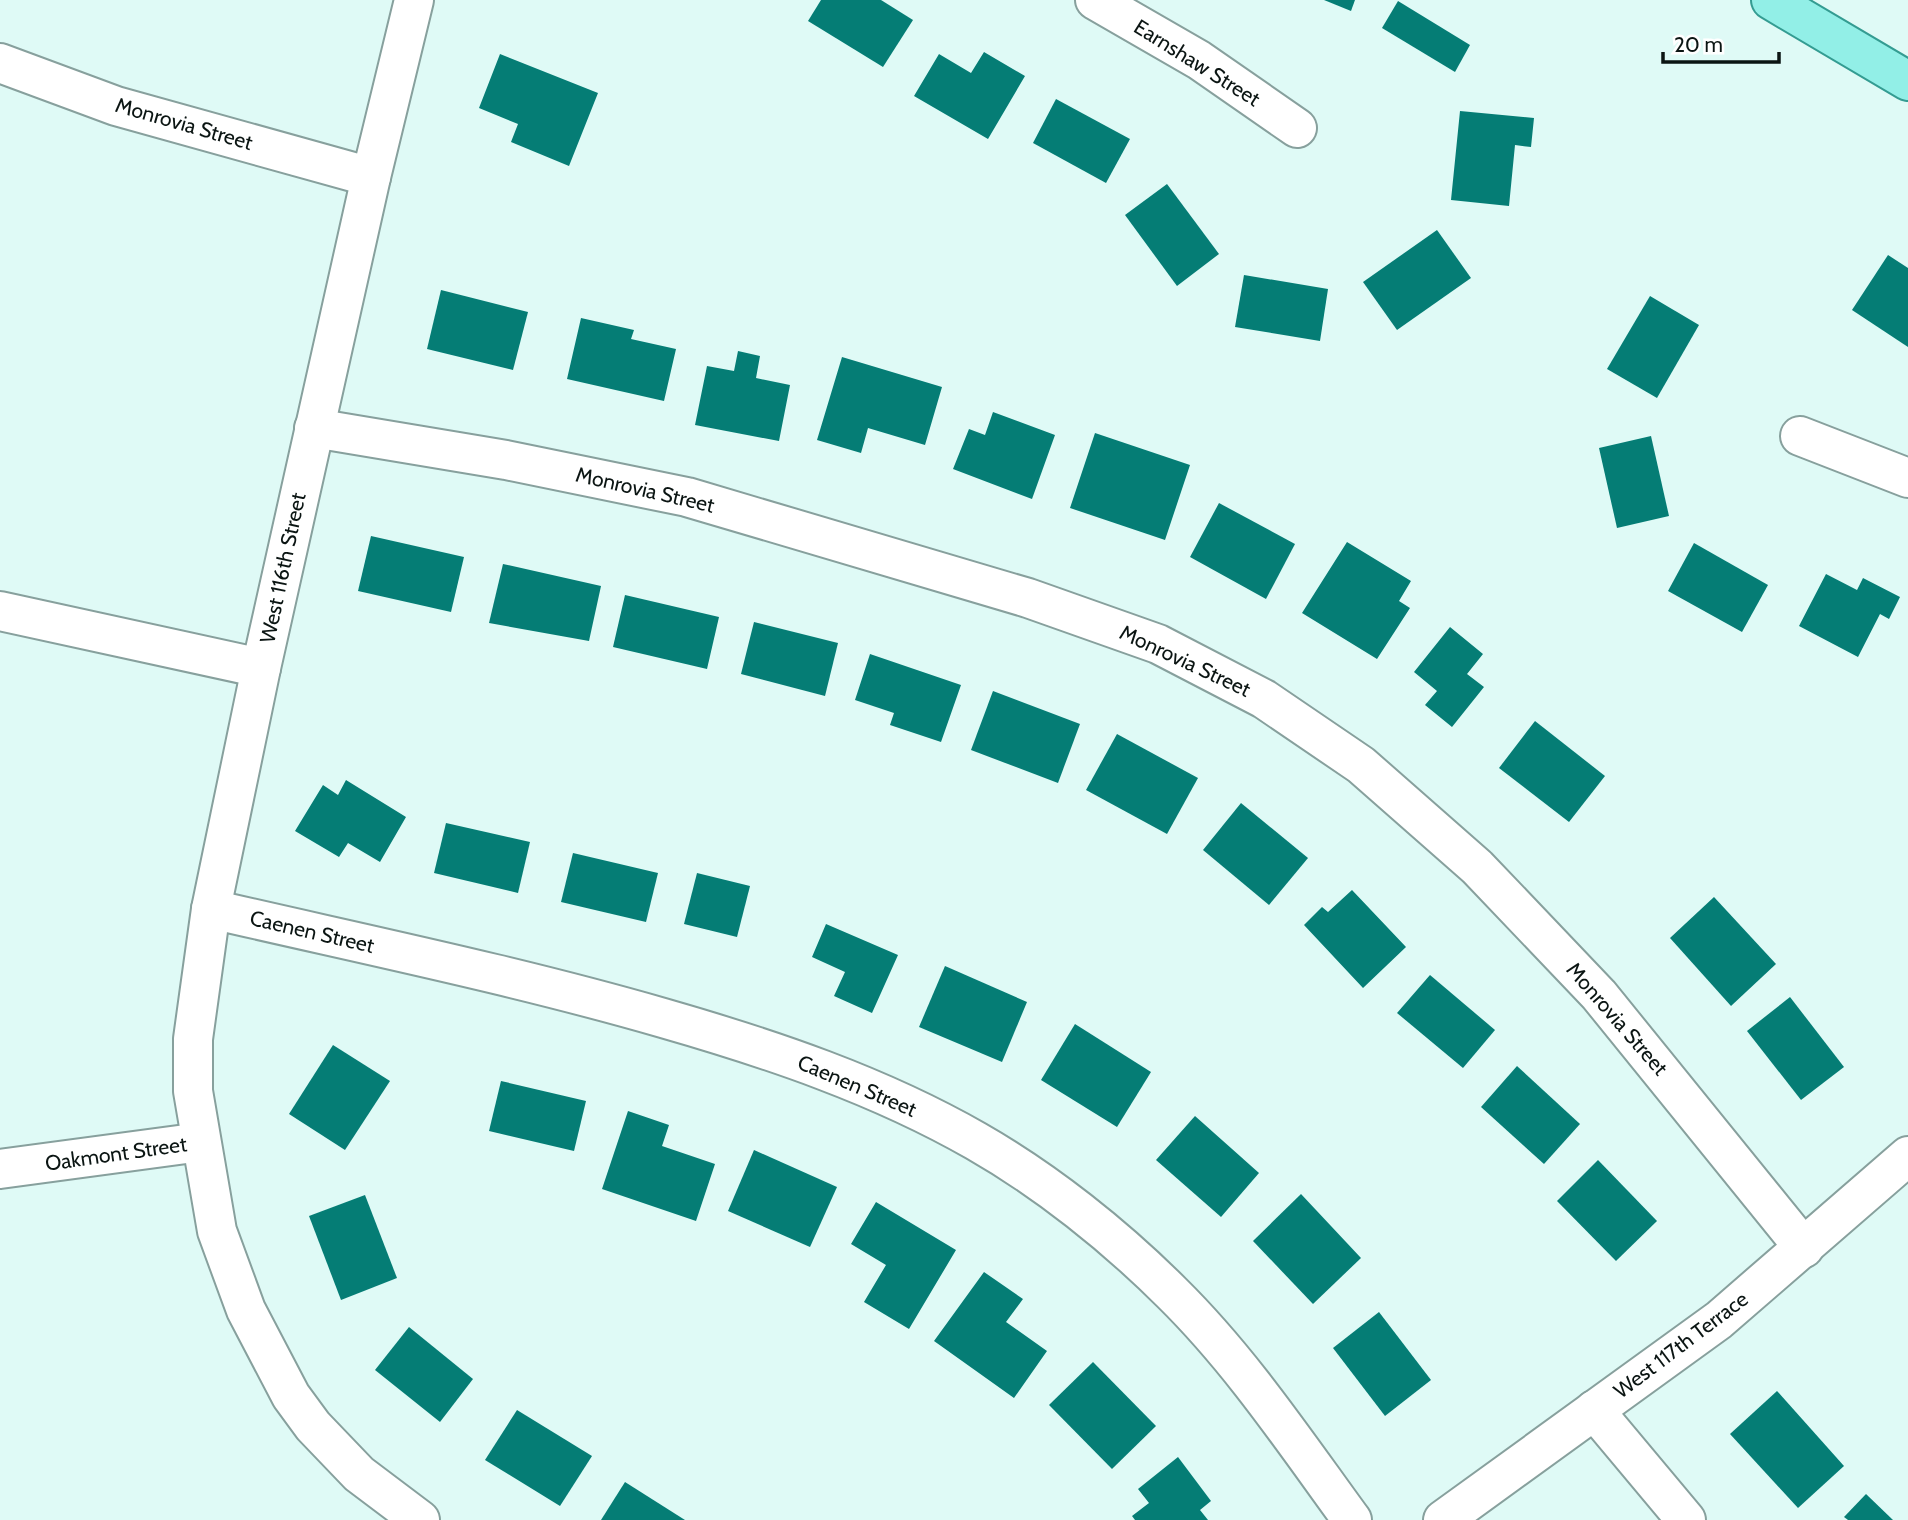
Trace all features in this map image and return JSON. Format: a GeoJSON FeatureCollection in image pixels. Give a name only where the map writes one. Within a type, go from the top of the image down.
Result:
{"type":"FeatureCollection","features":[{"type":"Feature","properties":{"kind":"main road"},"geometry":{"type":"LineString","coordinates":[[1771,0],[1908,81]]}},
{"type":"Feature","properties":{"kind":"street","name":"West 116th Street"},"geometry":{"type":"LineString","coordinates":[[201,1142],[193,1091],[193,1039],[211,909],[314,428],[414,0]]}},
{"type":"Feature","properties":{"kind":"street","name":"Earnshaw Street"},"geometry":{"type":"LineString","coordinates":[[1095,0],[1199,60],[1297,128]]}},
{"type":"Feature","properties":{"kind":"street","name":"Monrovia Street"},"geometry":{"type":"LineString","coordinates":[[0,63],[116,106],[371,177]]}},
{"type":"Feature","properties":{"kind":"street","name":"Monrovia Street"},"geometry":{"type":"LineString","coordinates":[[314,428],[506,460],[687,497],[1028,597],[1158,644],[1265,699],[1361,765],[1477,867],[1599,995],[1804,1248]]}},
{"type":"Feature","properties":{"kind":"street"},"geometry":{"type":"LineString","coordinates":[[1800,436],[1908,478]]}},
{"type":"Feature","properties":{"kind":"street"},"geometry":{"type":"LineString","coordinates":[[0,611],[261,668]]}},
{"type":"Feature","properties":{"kind":"street","name":"Caenen Street"},"geometry":{"type":"LineString","coordinates":[[211,909],[573,992],[756,1044],[886,1094],[978,1142],[1078,1211],[1172,1293],[1249,1379],[1352,1520]]}},
{"type":"Feature","properties":{"kind":"street","name":"Oakmont Street"},"geometry":{"type":"LineString","coordinates":[[0,1169],[201,1142],[217,1231],[246,1310],[291,1396],[313,1426],[359,1474],[420,1520]]}},
{"type":"Feature","properties":{"kind":"street","name":"West 117th Terrace"},"geometry":{"type":"LineString","coordinates":[[1443,1520],[1719,1320],[1908,1156]]}},
{"type":"Feature","properties":{"kind":"street"},"geometry":{"type":"LineString","coordinates":[[1594,1410],[1686,1520]]}},
{"type":"Feature","properties":{"kind":"building"},"geometry":{"type":"Polygon","coordinates":[[[821,0],[881,0],[913,20],[883,67],[808,21],[821,0]]]}},
{"type":"Feature","properties":{"kind":"building"},"geometry":{"type":"Polygon","coordinates":[[[1324,0],[1355,0],[1351,11],[1324,0]]]}},
{"type":"Feature","properties":{"kind":"building"},"geometry":{"type":"Polygon","coordinates":[[[1398,1],[1470,45],[1455,72],[1382,28],[1398,1]]]}},
{"type":"Feature","properties":{"kind":"building"},"geometry":{"type":"Polygon","coordinates":[[[984,52],[1025,76],[988,139],[914,96],[939,54],[971,73],[984,52]]]}},
{"type":"Feature","properties":{"kind":"building"},"geometry":{"type":"Polygon","coordinates":[[[500,54],[598,93],[569,166],[511,142],[518,124],[479,108],[500,54]]]}},
{"type":"Feature","properties":{"kind":"building"},"geometry":{"type":"Polygon","coordinates":[[[1056,99],[1130,139],[1106,183],[1033,143],[1056,99]]]}},
{"type":"Feature","properties":{"kind":"building"},"geometry":{"type":"Polygon","coordinates":[[[1460,111],[1534,118],[1531,147],[1515,145],[1509,206],[1451,200],[1460,111]]]}},
{"type":"Feature","properties":{"kind":"building"},"geometry":{"type":"Polygon","coordinates":[[[1167,184],[1219,254],[1177,286],[1125,215],[1167,184]]]}},
{"type":"Feature","properties":{"kind":"building"},"geometry":{"type":"Polygon","coordinates":[[[1437,230],[1471,278],[1397,330],[1363,282],[1437,230]]]}},
{"type":"Feature","properties":{"kind":"building"},"geometry":{"type":"Polygon","coordinates":[[[1888,255],[1908,268],[1908,347],[1852,310],[1888,255]]]}},
{"type":"Feature","properties":{"kind":"building"},"geometry":{"type":"Polygon","coordinates":[[[1244,275],[1328,289],[1320,341],[1235,327],[1244,275]]]}},
{"type":"Feature","properties":{"kind":"building"},"geometry":{"type":"Polygon","coordinates":[[[441,290],[528,312],[513,370],[427,349],[441,290]]]}},
{"type":"Feature","properties":{"kind":"building"},"geometry":{"type":"Polygon","coordinates":[[[1650,296],[1699,325],[1657,398],[1607,369],[1650,296]]]}},
{"type":"Feature","properties":{"kind":"building"},"geometry":{"type":"Polygon","coordinates":[[[581,318],[634,330],[631,339],[676,349],[664,401],[567,379],[581,318]]]}},
{"type":"Feature","properties":{"kind":"building"},"geometry":{"type":"Polygon","coordinates":[[[738,351],[760,356],[756,378],[790,385],[779,441],[695,425],[707,366],[734,371],[738,351]]]}},
{"type":"Feature","properties":{"kind":"building"},"geometry":{"type":"Polygon","coordinates":[[[842,357],[942,387],[925,445],[868,428],[861,453],[817,440],[842,357]]]}},
{"type":"Feature","properties":{"kind":"building"},"geometry":{"type":"Polygon","coordinates":[[[993,412],[1055,435],[1032,499],[953,469],[969,429],[985,435],[993,412]]]}},
{"type":"Feature","properties":{"kind":"building"},"geometry":{"type":"Polygon","coordinates":[[[1095,433],[1190,465],[1165,540],[1070,508],[1095,433]]]}},
{"type":"Feature","properties":{"kind":"building"},"geometry":{"type":"Polygon","coordinates":[[[1651,436],[1669,516],[1617,528],[1599,448],[1651,436]]]}},
{"type":"Feature","properties":{"kind":"building"},"geometry":{"type":"Polygon","coordinates":[[[1219,503],[1295,544],[1266,599],[1190,557],[1219,503]]]}},
{"type":"Feature","properties":{"kind":"building"},"geometry":{"type":"Polygon","coordinates":[[[371,536],[464,557],[451,612],[358,591],[371,536]]]}},
{"type":"Feature","properties":{"kind":"building"},"geometry":{"type":"Polygon","coordinates":[[[1347,542],[1411,581],[1399,601],[1410,608],[1377,659],[1302,613],[1347,542]]]}},
{"type":"Feature","properties":{"kind":"building"},"geometry":{"type":"Polygon","coordinates":[[[1694,543],[1768,585],[1742,632],[1668,591],[1694,543]]]}},
{"type":"Feature","properties":{"kind":"building"},"geometry":{"type":"Polygon","coordinates":[[[503,564],[601,586],[589,641],[489,623],[503,564]]]}},
{"type":"Feature","properties":{"kind":"building"},"geometry":{"type":"Polygon","coordinates":[[[1826,574],[1857,590],[1863,578],[1900,597],[1889,619],[1880,614],[1858,657],[1799,626],[1826,574]]]}},
{"type":"Feature","properties":{"kind":"building"},"geometry":{"type":"Polygon","coordinates":[[[625,595],[719,617],[707,669],[613,647],[625,595]]]}},
{"type":"Feature","properties":{"kind":"building"},"geometry":{"type":"Polygon","coordinates":[[[754,622],[838,643],[825,696],[741,674],[754,622]]]}},
{"type":"Feature","properties":{"kind":"building"},"geometry":{"type":"Polygon","coordinates":[[[1450,627],[1483,654],[1467,674],[1484,687],[1452,727],[1425,705],[1437,691],[1414,672],[1450,627]]]}},
{"type":"Feature","properties":{"kind":"building"},"geometry":{"type":"Polygon","coordinates":[[[870,654],[961,685],[941,742],[890,725],[894,713],[855,700],[870,654]]]}},
{"type":"Feature","properties":{"kind":"building"},"geometry":{"type":"Polygon","coordinates":[[[993,691],[1080,724],[1058,783],[971,750],[993,691]]]}},
{"type":"Feature","properties":{"kind":"building"},"geometry":{"type":"Polygon","coordinates":[[[1535,721],[1605,776],[1569,822],[1499,768],[1535,721]]]}},
{"type":"Feature","properties":{"kind":"building"},"geometry":{"type":"Polygon","coordinates":[[[1117,734],[1198,778],[1167,834],[1086,790],[1117,734]]]}},
{"type":"Feature","properties":{"kind":"building"},"geometry":{"type":"Polygon","coordinates":[[[346,780],[406,817],[380,862],[348,843],[339,857],[295,831],[323,785],[338,795],[346,780]]]}},
{"type":"Feature","properties":{"kind":"building"},"geometry":{"type":"Polygon","coordinates":[[[1241,803],[1308,858],[1269,905],[1203,850],[1241,803]]]}},
{"type":"Feature","properties":{"kind":"building"},"geometry":{"type":"Polygon","coordinates":[[[446,823],[530,842],[518,893],[434,873],[446,823]]]}},
{"type":"Feature","properties":{"kind":"building"},"geometry":{"type":"Polygon","coordinates":[[[573,853],[658,873],[646,922],[561,902],[573,853]]]}},
{"type":"Feature","properties":{"kind":"building"},"geometry":{"type":"Polygon","coordinates":[[[697,873],[750,886],[737,937],[684,924],[697,873]]]}},
{"type":"Feature","properties":{"kind":"building"},"geometry":{"type":"Polygon","coordinates":[[[1352,890],[1406,947],[1363,988],[1304,925],[1322,907],[1328,912],[1352,890]]]}},
{"type":"Feature","properties":{"kind":"building"},"geometry":{"type":"Polygon","coordinates":[[[1714,897],[1776,964],[1731,1006],[1670,938],[1714,897]]]}},
{"type":"Feature","properties":{"kind":"building"},"geometry":{"type":"Polygon","coordinates":[[[826,924],[898,955],[872,1013],[834,996],[845,972],[812,957],[826,924]]]}},
{"type":"Feature","properties":{"kind":"building"},"geometry":{"type":"Polygon","coordinates":[[[945,966],[1027,1002],[1002,1062],[919,1027],[945,966]]]}},
{"type":"Feature","properties":{"kind":"building"},"geometry":{"type":"Polygon","coordinates":[[[1430,975],[1495,1030],[1463,1068],[1397,1013],[1430,975]]]}},
{"type":"Feature","properties":{"kind":"building"},"geometry":{"type":"Polygon","coordinates":[[[1790,997],[1844,1067],[1801,1100],[1747,1031],[1790,997]]]}},
{"type":"Feature","properties":{"kind":"building"},"geometry":{"type":"Polygon","coordinates":[[[1075,1024],[1151,1072],[1117,1127],[1041,1080],[1075,1024]]]}},
{"type":"Feature","properties":{"kind":"building"},"geometry":{"type":"Polygon","coordinates":[[[333,1045],[390,1081],[345,1150],[289,1114],[333,1045]]]}},
{"type":"Feature","properties":{"kind":"building"},"geometry":{"type":"Polygon","coordinates":[[[1517,1066],[1580,1124],[1544,1164],[1481,1107],[1517,1066]]]}},
{"type":"Feature","properties":{"kind":"building"},"geometry":{"type":"Polygon","coordinates":[[[501,1081],[586,1101],[574,1151],[489,1131],[501,1081]]]}},
{"type":"Feature","properties":{"kind":"building"},"geometry":{"type":"Polygon","coordinates":[[[628,1111],[669,1125],[662,1146],[715,1164],[696,1221],[602,1189],[628,1111]]]}},
{"type":"Feature","properties":{"kind":"building"},"geometry":{"type":"Polygon","coordinates":[[[1195,1116],[1259,1173],[1221,1217],[1156,1160],[1195,1116]]]}},
{"type":"Feature","properties":{"kind":"building"},"geometry":{"type":"Polygon","coordinates":[[[754,1150],[837,1187],[810,1247],[728,1211],[754,1150]]]}},
{"type":"Feature","properties":{"kind":"building"},"geometry":{"type":"Polygon","coordinates":[[[1598,1160],[1657,1221],[1616,1261],[1557,1201],[1598,1160]]]}},
{"type":"Feature","properties":{"kind":"building"},"geometry":{"type":"Polygon","coordinates":[[[1301,1194],[1361,1258],[1313,1304],[1253,1241],[1301,1194]]]}},
{"type":"Feature","properties":{"kind":"building"},"geometry":{"type":"Polygon","coordinates":[[[365,1195],[397,1278],[341,1300],[309,1216],[365,1195]]]}},
{"type":"Feature","properties":{"kind":"building"},"geometry":{"type":"Polygon","coordinates":[[[876,1202],[956,1250],[909,1329],[864,1302],[886,1265],[851,1244],[876,1202]]]}},
{"type":"Feature","properties":{"kind":"building"},"geometry":{"type":"Polygon","coordinates":[[[984,1272],[1023,1299],[1006,1322],[1047,1351],[1014,1398],[934,1341],[984,1272]]]}},
{"type":"Feature","properties":{"kind":"building"},"geometry":{"type":"Polygon","coordinates":[[[1379,1312],[1431,1380],[1385,1416],[1333,1348],[1379,1312]]]}},
{"type":"Feature","properties":{"kind":"building"},"geometry":{"type":"Polygon","coordinates":[[[409,1327],[473,1379],[440,1422],[375,1370],[409,1327]]]}},
{"type":"Feature","properties":{"kind":"building"},"geometry":{"type":"Polygon","coordinates":[[[1093,1362],[1156,1426],[1112,1469],[1049,1405],[1093,1362]]]}},
{"type":"Feature","properties":{"kind":"building"},"geometry":{"type":"Polygon","coordinates":[[[1777,1391],[1844,1466],[1798,1508],[1730,1434],[1777,1391]]]}},
{"type":"Feature","properties":{"kind":"building"},"geometry":{"type":"Polygon","coordinates":[[[517,1410],[592,1456],[560,1506],[485,1460],[517,1410]]]}},
{"type":"Feature","properties":{"kind":"building"},"geometry":{"type":"Polygon","coordinates":[[[1178,1457],[1211,1501],[1200,1510],[1208,1520],[1135,1520],[1132,1516],[1149,1503],[1138,1489],[1178,1457]]]}},
{"type":"Feature","properties":{"kind":"building"},"geometry":{"type":"Polygon","coordinates":[[[625,1482],[685,1520],[601,1520],[625,1482]]]}},
{"type":"Feature","properties":{"kind":"building"},"geometry":{"type":"Polygon","coordinates":[[[1866,1494],[1893,1520],[1848,1520],[1844,1517],[1866,1494]]]}}]}
